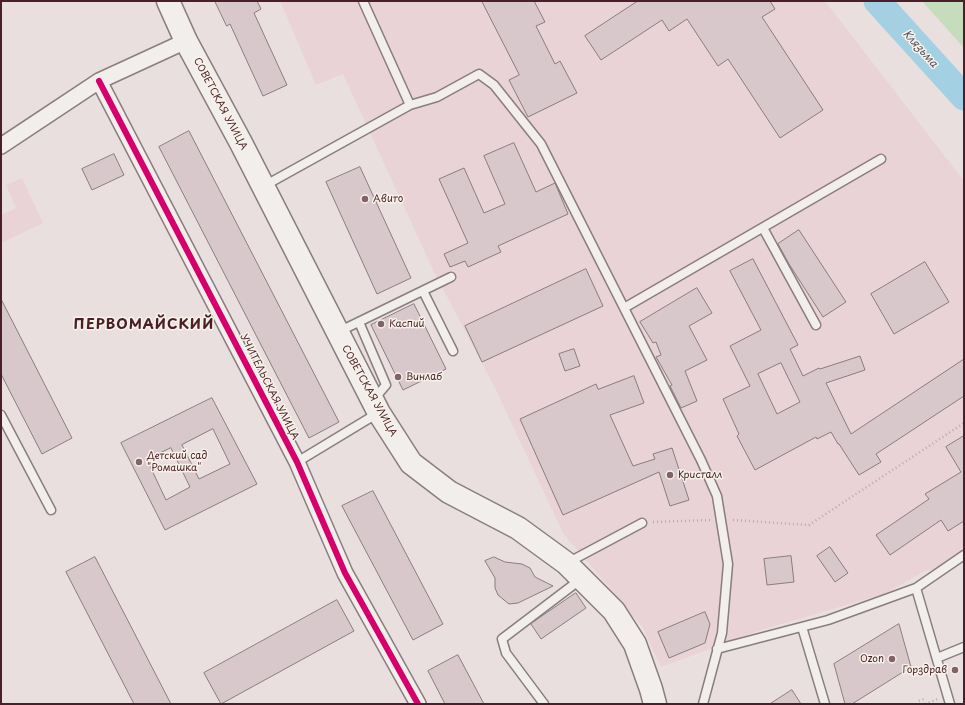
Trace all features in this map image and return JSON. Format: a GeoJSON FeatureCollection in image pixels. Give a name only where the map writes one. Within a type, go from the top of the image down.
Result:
{"type":"FeatureCollection","features":[{"type":"Feature","properties":{"kind":"main road","name":"СОВЕТСКАЯ УЛИЦА"},"geometry":{"type":"LineString","coordinates":[[168,1],[186,41],[263,186],[376,407],[411,463],[448,492],[518,528],[566,563],[614,611],[635,644],[655,704]]}},
{"type":"Feature","properties":{"kind":"street"},"geometry":{"type":"LineString","coordinates":[[1,146],[99,81],[186,41]]}},
{"type":"Feature","properties":{"kind":"street","name":"УЧИТЕЛЬСКАЯ УЛИЦА"},"geometry":{"type":"LineString","coordinates":[[99,81],[297,462],[344,573],[418,704]]}},
{"type":"Feature","properties":{"kind":"lane"},"geometry":{"type":"LineString","coordinates":[[363,1],[410,105]]}},
{"type":"Feature","properties":{"kind":"lane"},"geometry":{"type":"LineString","coordinates":[[263,186],[410,105],[438,97],[480,74],[494,85],[541,144],[704,467],[717,496],[728,564],[722,633],[703,704]]}},
{"type":"Feature","properties":{"kind":"lane"},"geometry":{"type":"LineString","coordinates":[[624,308],[881,159]]}},
{"type":"Feature","properties":{"kind":"lane"},"geometry":{"type":"LineString","coordinates":[[763,228],[816,325]]}},
{"type":"Feature","properties":{"kind":"lane"},"geometry":{"type":"LineString","coordinates":[[338,332],[451,278]]}},
{"type":"Feature","properties":{"kind":"lane"},"geometry":{"type":"LineString","coordinates":[[423,291],[453,351]]}},
{"type":"Feature","properties":{"kind":"lane"},"geometry":{"type":"LineString","coordinates":[[297,462],[376,407],[386,385],[359,322]]}},
{"type":"Feature","properties":{"kind":"lane"},"geometry":{"type":"LineString","coordinates":[[1,415],[51,510]]}},
{"type":"Feature","properties":{"kind":"lane"},"geometry":{"type":"LineString","coordinates":[[566,563],[642,523]]}},
{"type":"Feature","properties":{"kind":"lane"},"geometry":{"type":"LineString","coordinates":[[717,649],[828,620],[916,588],[964,555]]}},
{"type":"Feature","properties":{"kind":"lane"},"geometry":{"type":"LineString","coordinates":[[544,704],[506,653],[502,639],[582,579]]}},
{"type":"Feature","properties":{"kind":"lane"},"geometry":{"type":"LineString","coordinates":[[916,588],[950,704]]}},
{"type":"Feature","properties":{"kind":"lane"},"geometry":{"type":"LineString","coordinates":[[802,627],[825,704]]}},
{"type":"Feature","properties":{"kind":"lane"},"geometry":{"type":"LineString","coordinates":[[937,658],[964,647]]}},
{"type":"Feature","properties":{"kind":"path"},"geometry":{"type":"LineString","coordinates":[[642,523],[720,520],[809,525],[964,423]]}},
{"type":"Feature","properties":{"kind":"path"},"geometry":{"type":"LineString","coordinates":[[919,704],[918,701],[924,699]]}},
{"type":"Feature","properties":{"kind":"path"},"geometry":{"type":"LineString","coordinates":[[925,704],[938,699]]}},
{"type":"Feature","properties":{"kind":"shaded area"},"geometry":{"type":"Polygon","coordinates":[[[280,1],[825,1],[964,181],[964,550],[936,569],[925,571],[884,594],[761,630],[661,667],[643,628],[563,533],[495,388],[434,272],[343,74],[316,85],[280,1]]]}},
{"type":"Feature","properties":{"kind":"shaded area"},"geometry":{"type":"Polygon","coordinates":[[[22,178],[43,223],[1,243],[1,215],[16,208],[6,185],[22,178]]]}},
{"type":"Feature","properties":{"kind":"green space"},"geometry":{"type":"Polygon","coordinates":[[[922,1],[964,1],[964,48],[922,1]]]}},
{"type":"Feature","properties":{"kind":"building"},"geometry":{"type":"Polygon","coordinates":[[[215,1],[257,1],[261,9],[254,13],[287,85],[263,96],[230,24],[227,26],[215,1]]]}},
{"type":"Feature","properties":{"kind":"building"},"geometry":{"type":"Polygon","coordinates":[[[482,1],[534,1],[545,22],[536,26],[555,64],[560,61],[577,93],[528,117],[509,80],[519,75],[482,1]]]}},
{"type":"Feature","properties":{"kind":"building"},"geometry":{"type":"Polygon","coordinates":[[[638,1],[770,1],[775,9],[762,17],[823,110],[780,138],[728,59],[718,66],[687,19],[669,31],[662,20],[601,60],[585,36],[638,1]]]}},
{"type":"Feature","properties":{"kind":"building"},"geometry":{"type":"Polygon","coordinates":[[[189,131],[339,422],[309,438],[159,147],[189,131]]]}},
{"type":"Feature","properties":{"kind":"building"},"geometry":{"type":"Polygon","coordinates":[[[514,143],[536,192],[555,183],[568,214],[498,246],[501,252],[468,267],[465,261],[450,267],[444,254],[468,243],[439,179],[464,168],[484,213],[505,204],[484,156],[514,143]]]}},
{"type":"Feature","properties":{"kind":"building"},"geometry":{"type":"Polygon","coordinates":[[[114,154],[124,175],[92,190],[82,169],[114,154]]]}},
{"type":"Feature","properties":{"kind":"building"},"geometry":{"type":"Polygon","coordinates":[[[360,167],[411,278],[377,294],[326,182],[360,167]]]}},
{"type":"Feature","properties":{"kind":"building"},"geometry":{"type":"Polygon","coordinates":[[[799,230],[846,302],[823,317],[778,244],[799,230]]]}},
{"type":"Feature","properties":{"kind":"building"},"geometry":{"type":"Polygon","coordinates":[[[753,259],[798,345],[790,349],[803,376],[819,368],[820,369],[860,356],[865,370],[826,383],[851,434],[964,359],[964,396],[876,454],[881,462],[859,475],[831,432],[817,439],[816,437],[755,470],[737,436],[739,434],[723,399],[750,386],[730,346],[761,330],[730,271],[753,259]],[[781,363],[758,374],[777,414],[800,402],[781,363]]]}},
{"type":"Feature","properties":{"kind":"building"},"geometry":{"type":"Polygon","coordinates":[[[925,262],[949,302],[894,334],[871,294],[925,262]]]}},
{"type":"Feature","properties":{"kind":"building"},"geometry":{"type":"Polygon","coordinates":[[[586,269],[603,306],[482,362],[465,326],[586,269]]]}},
{"type":"Feature","properties":{"kind":"building"},"geometry":{"type":"Polygon","coordinates":[[[697,288],[712,313],[689,326],[707,360],[685,371],[697,401],[681,408],[670,386],[672,385],[656,357],[661,355],[656,342],[653,343],[640,322],[697,288]]]}},
{"type":"Feature","properties":{"kind":"building"},"geometry":{"type":"Polygon","coordinates":[[[1,299],[72,438],[42,454],[1,374],[1,299]]]}},
{"type":"Feature","properties":{"kind":"building"},"geometry":{"type":"Polygon","coordinates":[[[414,304],[446,369],[403,390],[371,325],[414,304]]]}},
{"type":"Feature","properties":{"kind":"building"},"geometry":{"type":"Polygon","coordinates":[[[574,349],[580,366],[565,371],[559,354],[574,349]]]}},
{"type":"Feature","properties":{"kind":"building"},"geometry":{"type":"Polygon","coordinates":[[[634,376],[644,403],[610,415],[633,466],[655,459],[653,454],[672,448],[689,500],[670,506],[659,472],[563,515],[520,419],[596,384],[598,389],[634,376]]]}},
{"type":"Feature","properties":{"kind":"building","name":"Детский сад \"Ромашка\""},"geometry":{"type":"Polygon","coordinates":[[[212,398],[257,484],[165,530],[121,443],[212,398]],[[213,429],[182,445],[199,479],[230,464],[213,429]],[[171,448],[147,460],[166,500],[190,487],[171,448]]]}},
{"type":"Feature","properties":{"kind":"building"},"geometry":{"type":"Polygon","coordinates":[[[964,436],[964,521],[948,531],[941,520],[890,555],[876,535],[929,499],[925,494],[961,472],[946,447],[964,436]]]}},
{"type":"Feature","properties":{"kind":"building"},"geometry":{"type":"Polygon","coordinates":[[[373,491],[443,624],[413,640],[342,506],[373,491]]]}},
{"type":"Feature","properties":{"kind":"building"},"geometry":{"type":"Polygon","coordinates":[[[830,547],[848,573],[835,582],[817,556],[830,547]]]}},
{"type":"Feature","properties":{"kind":"building"},"geometry":{"type":"Polygon","coordinates":[[[791,556],[794,582],[767,585],[764,559],[791,556]]]}},
{"type":"Feature","properties":{"kind":"building"},"geometry":{"type":"Polygon","coordinates":[[[95,557],[171,704],[134,704],[66,572],[95,557]]]}},
{"type":"Feature","properties":{"kind":"building"},"geometry":{"type":"Polygon","coordinates":[[[494,557],[505,562],[522,564],[530,568],[535,577],[553,586],[518,603],[509,604],[498,595],[495,588],[495,578],[485,561],[494,557]]]}},
{"type":"Feature","properties":{"kind":"building"},"geometry":{"type":"Polygon","coordinates":[[[576,593],[586,608],[541,639],[531,624],[576,593]]]}},
{"type":"Feature","properties":{"kind":"building"},"geometry":{"type":"Polygon","coordinates":[[[337,600],[354,631],[221,704],[204,673],[337,600]]]}},
{"type":"Feature","properties":{"kind":"building"},"geometry":{"type":"Polygon","coordinates":[[[705,612],[710,624],[705,643],[669,658],[658,632],[705,612]]]}},
{"type":"Feature","properties":{"kind":"building"},"geometry":{"type":"Polygon","coordinates":[[[899,624],[911,667],[852,704],[845,704],[834,664],[899,624]]]}},
{"type":"Feature","properties":{"kind":"building"},"geometry":{"type":"Polygon","coordinates":[[[458,655],[484,704],[445,704],[428,671],[458,655]]]}},
{"type":"Feature","properties":{"kind":"building"},"geometry":{"type":"Polygon","coordinates":[[[792,690],[801,704],[770,704],[792,690]]]}},
{"type":"Feature","properties":{"kind":"waterway","name":"Клязьма"},"geometry":{"type":"LineString","coordinates":[[877,1],[964,97]]}},
{"type":"Feature","properties":{"kind":"cycle path"},"geometry":{"type":"LineString","coordinates":[[99,81],[297,462],[345,573],[418,704]]}},
{"type":"Feature","properties":{"kind":"place","name":"Авито"},"geometry":{"type":"Point","coordinates":[365,199]}},
{"type":"Feature","properties":{"kind":"place","name":"Каспий"},"geometry":{"type":"Point","coordinates":[381,324]}},
{"type":"Feature","properties":{"kind":"place","name":"Винлаб"},"geometry":{"type":"Point","coordinates":[398,377]}},
{"type":"Feature","properties":{"kind":"place","name":"Детский сад \"Ромашка\""},"geometry":{"type":"Point","coordinates":[139,462]}},
{"type":"Feature","properties":{"kind":"place","name":"Кристалл"},"geometry":{"type":"Point","coordinates":[670,475]}},
{"type":"Feature","properties":{"kind":"place","name":"Ozon"},"geometry":{"type":"Point","coordinates":[892,659]}},
{"type":"Feature","properties":{"kind":"place","name":"Горздрав"},"geometry":{"type":"Point","coordinates":[955,670]}},
{"type":"Feature","properties":{"kind":"district","name":"ПЕРВОМАЙСКИЙ"},"geometry":{"type":"Point","coordinates":[144,325]}}]}
